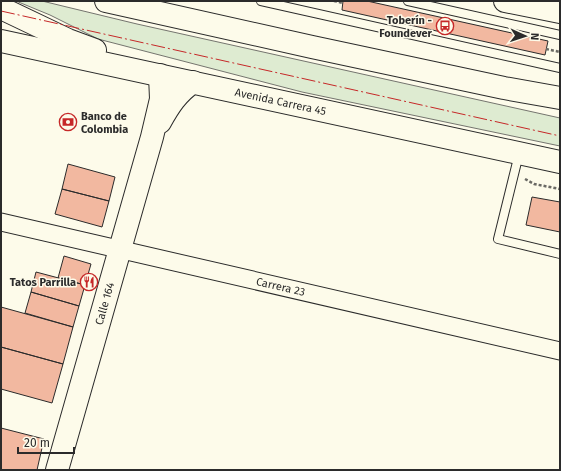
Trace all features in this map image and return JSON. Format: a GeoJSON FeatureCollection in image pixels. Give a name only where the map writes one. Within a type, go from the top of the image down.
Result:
{"type":"FeatureCollection","features":[{"type":"Feature","properties":{"kind":"main road"},"geometry":{"type":"LineString","coordinates":[[106,1],[351,56],[504,88],[560,98]]}},
{"type":"Feature","properties":{"kind":"main road"},"geometry":{"type":"LineString","coordinates":[[506,1],[560,12]]}},
{"type":"Feature","properties":{"kind":"main road"},"geometry":{"type":"LineString","coordinates":[[1,8],[68,40],[160,75]]}},
{"type":"Feature","properties":{"kind":"main road","name":"Avenida Carrera 45"},"geometry":{"type":"LineString","coordinates":[[1,41],[560,162]]}},
{"type":"Feature","properties":{"kind":"main road","name":"Calle 164"},"geometry":{"type":"LineString","coordinates":[[57,470],[152,137],[160,98],[160,75]]}},
{"type":"Feature","properties":{"kind":"main road","name":"Calle 164"},"geometry":{"type":"LineString","coordinates":[[152,137],[173,101],[193,82]]}},
{"type":"Feature","properties":{"kind":"street","name":"Carrera 23"},"geometry":{"type":"LineString","coordinates":[[1,222],[560,352]]}},
{"type":"Feature","properties":{"kind":"lane"},"geometry":{"type":"LineString","coordinates":[[261,1],[560,68]]}},
{"type":"Feature","properties":{"kind":"lane"},"geometry":{"type":"LineString","coordinates":[[408,1],[560,35]]}},
{"type":"Feature","properties":{"kind":"lane"},"geometry":{"type":"LineString","coordinates":[[519,153],[498,239],[560,254]]}},
{"type":"Feature","properties":{"kind":"path"},"geometry":{"type":"LineString","coordinates":[[334,1],[343,3]]}},
{"type":"Feature","properties":{"kind":"path"},"geometry":{"type":"LineString","coordinates":[[546,49],[560,52]]}},
{"type":"Feature","properties":{"kind":"green space"},"geometry":{"type":"Polygon","coordinates":[[[16,1],[42,1],[137,24],[560,118],[560,146],[302,92],[98,39],[50,15],[16,1]]]}},
{"type":"Feature","properties":{"kind":"building","name":"Toberín - Foundever"},"geometry":{"type":"Polygon","coordinates":[[[343,1],[367,1],[548,41],[545,55],[342,10],[343,1]]]}},
{"type":"Feature","properties":{"kind":"building"},"geometry":{"type":"Polygon","coordinates":[[[68,164],[115,177],[109,201],[62,189],[68,164]]]}},
{"type":"Feature","properties":{"kind":"building"},"geometry":{"type":"Polygon","coordinates":[[[62,189],[109,201],[102,227],[55,214],[62,189]]]}},
{"type":"Feature","properties":{"kind":"building"},"geometry":{"type":"Polygon","coordinates":[[[532,197],[560,202],[560,232],[526,225],[532,197]]]}},
{"type":"Feature","properties":{"kind":"building"},"geometry":{"type":"Polygon","coordinates":[[[64,256],[91,264],[85,285],[58,278],[64,256]]]}},
{"type":"Feature","properties":{"kind":"building"},"geometry":{"type":"Polygon","coordinates":[[[36,272],[85,285],[79,306],[31,292],[36,272]]]}},
{"type":"Feature","properties":{"kind":"building"},"geometry":{"type":"Polygon","coordinates":[[[31,292],[79,306],[73,327],[25,313],[31,292]]]}},
{"type":"Feature","properties":{"kind":"building"},"geometry":{"type":"Polygon","coordinates":[[[1,307],[73,327],[63,364],[1,347],[1,307]]]}},
{"type":"Feature","properties":{"kind":"building"},"geometry":{"type":"Polygon","coordinates":[[[1,347],[63,364],[52,403],[1,389],[1,347]]]}},
{"type":"Feature","properties":{"kind":"building"},"geometry":{"type":"Polygon","coordinates":[[[1,428],[44,439],[37,470],[1,470],[1,428]]]}},
{"type":"Feature","properties":{"kind":"power"},"geometry":{"type":"LineString","coordinates":[[1,11],[560,136]]}},
{"type":"Feature","properties":{"kind":"place","name":"Toberín - Foundever"},"geometry":{"type":"Point","coordinates":[445,26]}},
{"type":"Feature","properties":{"kind":"place","name":"Banco de Colombia"},"geometry":{"type":"Point","coordinates":[68,122]}},
{"type":"Feature","properties":{"kind":"place","name":"Tatos Parrilla"},"geometry":{"type":"Point","coordinates":[89,282]}}]}
